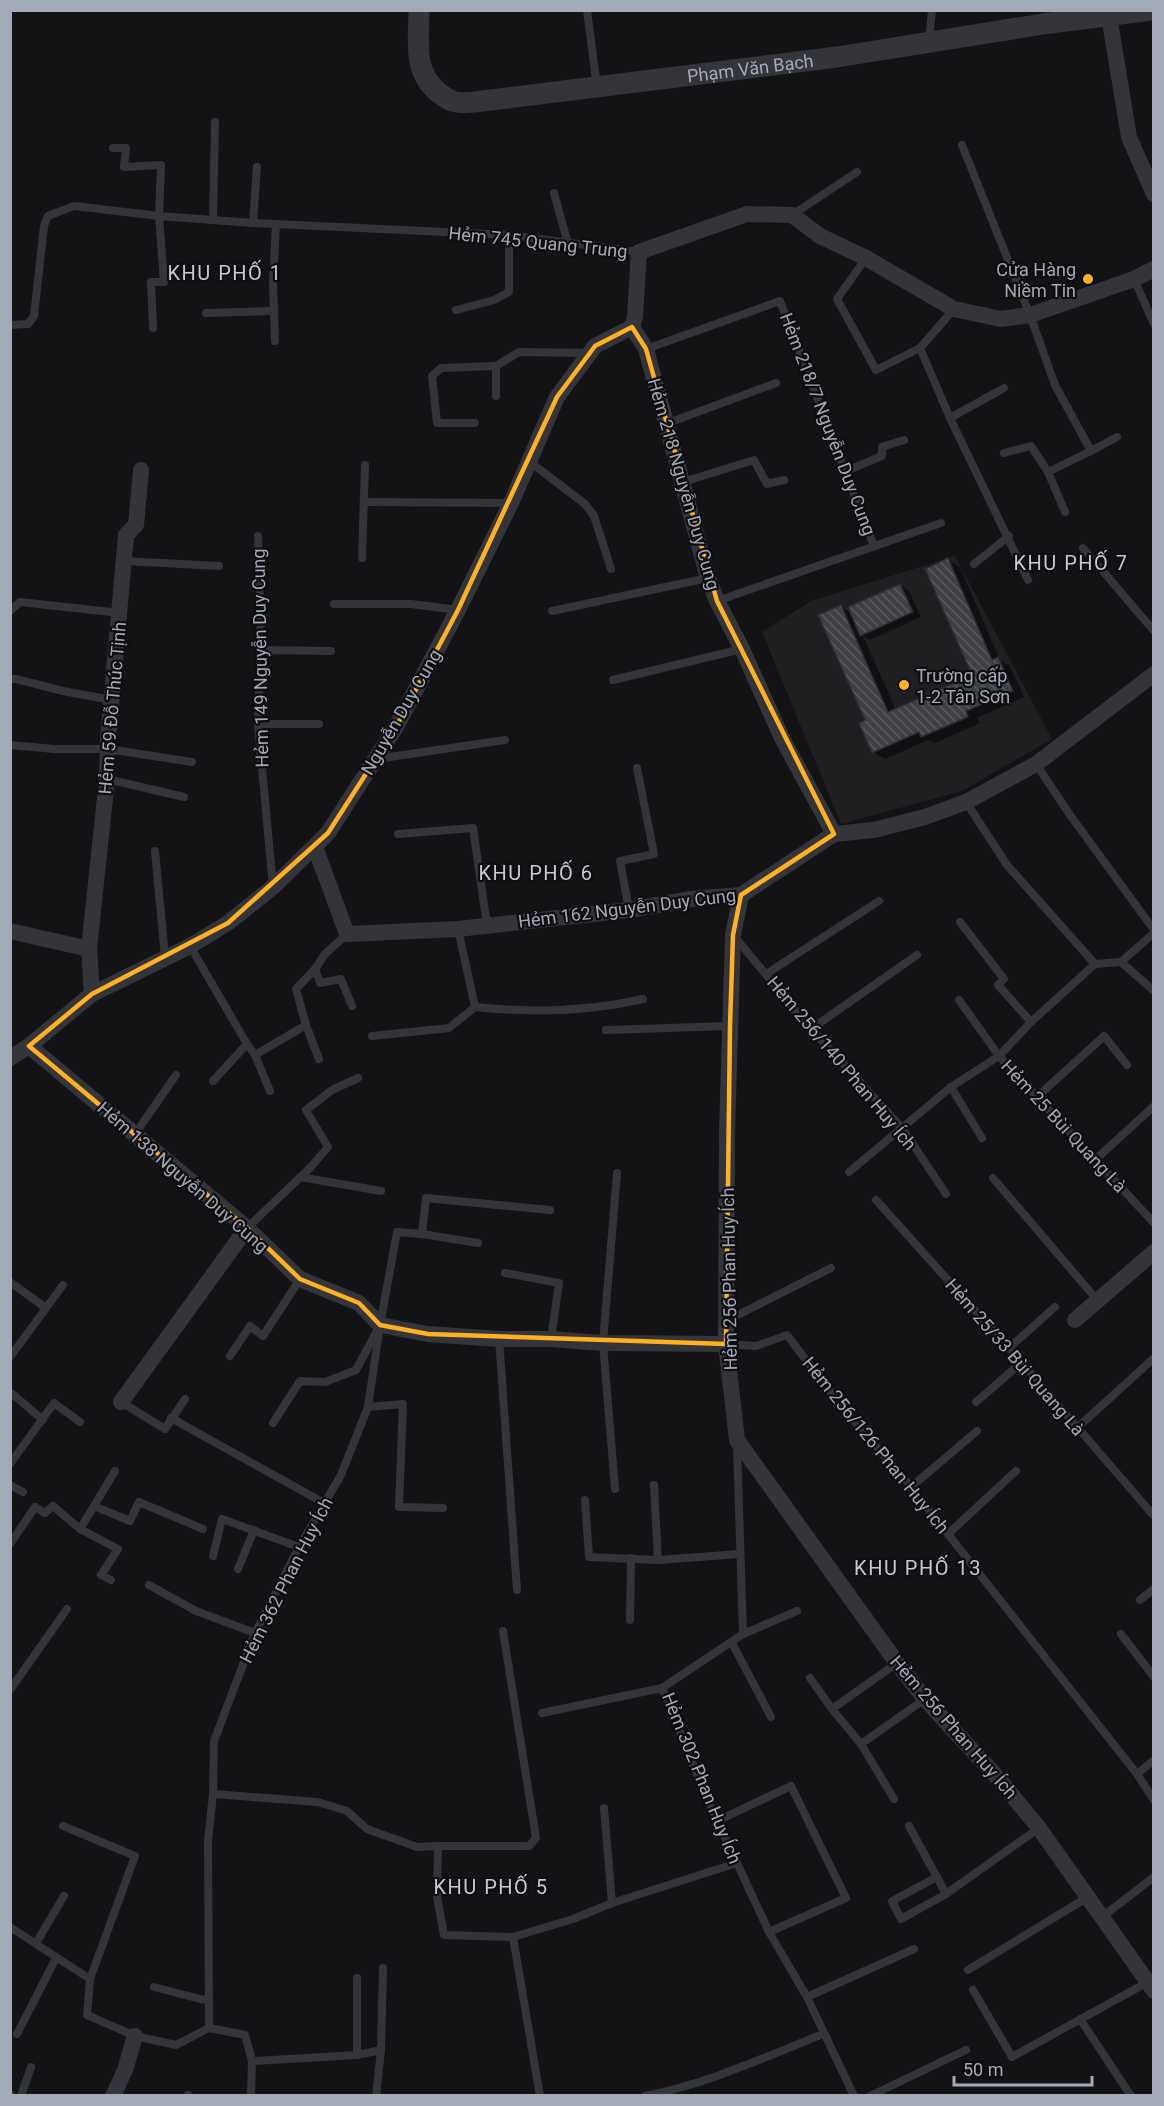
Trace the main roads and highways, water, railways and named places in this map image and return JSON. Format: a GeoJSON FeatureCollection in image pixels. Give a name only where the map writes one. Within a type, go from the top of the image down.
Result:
{"type":"FeatureCollection","features":[{"type":"Feature","properties":{"kind":"place","name":"Cửa Hàng Niềm Tin"},"geometry":{"type":"Point","coordinates":[1088,279]}},
{"type":"Feature","properties":{"kind":"place","name":"Trường cấp 1-2 Tân Sơn"},"geometry":{"type":"Point","coordinates":[904,685]}},
{"type":"Feature","properties":{"kind":"district","name":"KHU PHỐ 1"},"geometry":{"type":"Point","coordinates":[225,273]}},
{"type":"Feature","properties":{"kind":"district","name":"KHU PHỐ 7"},"geometry":{"type":"Point","coordinates":[1071,563]}},
{"type":"Feature","properties":{"kind":"district","name":"KHU PHỐ 6"},"geometry":{"type":"Point","coordinates":[536,873]}},
{"type":"Feature","properties":{"kind":"district","name":"KHU PHỐ 13"},"geometry":{"type":"Point","coordinates":[918,1568]}},
{"type":"Feature","properties":{"kind":"district","name":"KHU PHỐ 5"},"geometry":{"type":"Point","coordinates":[491,1887]}}]}
